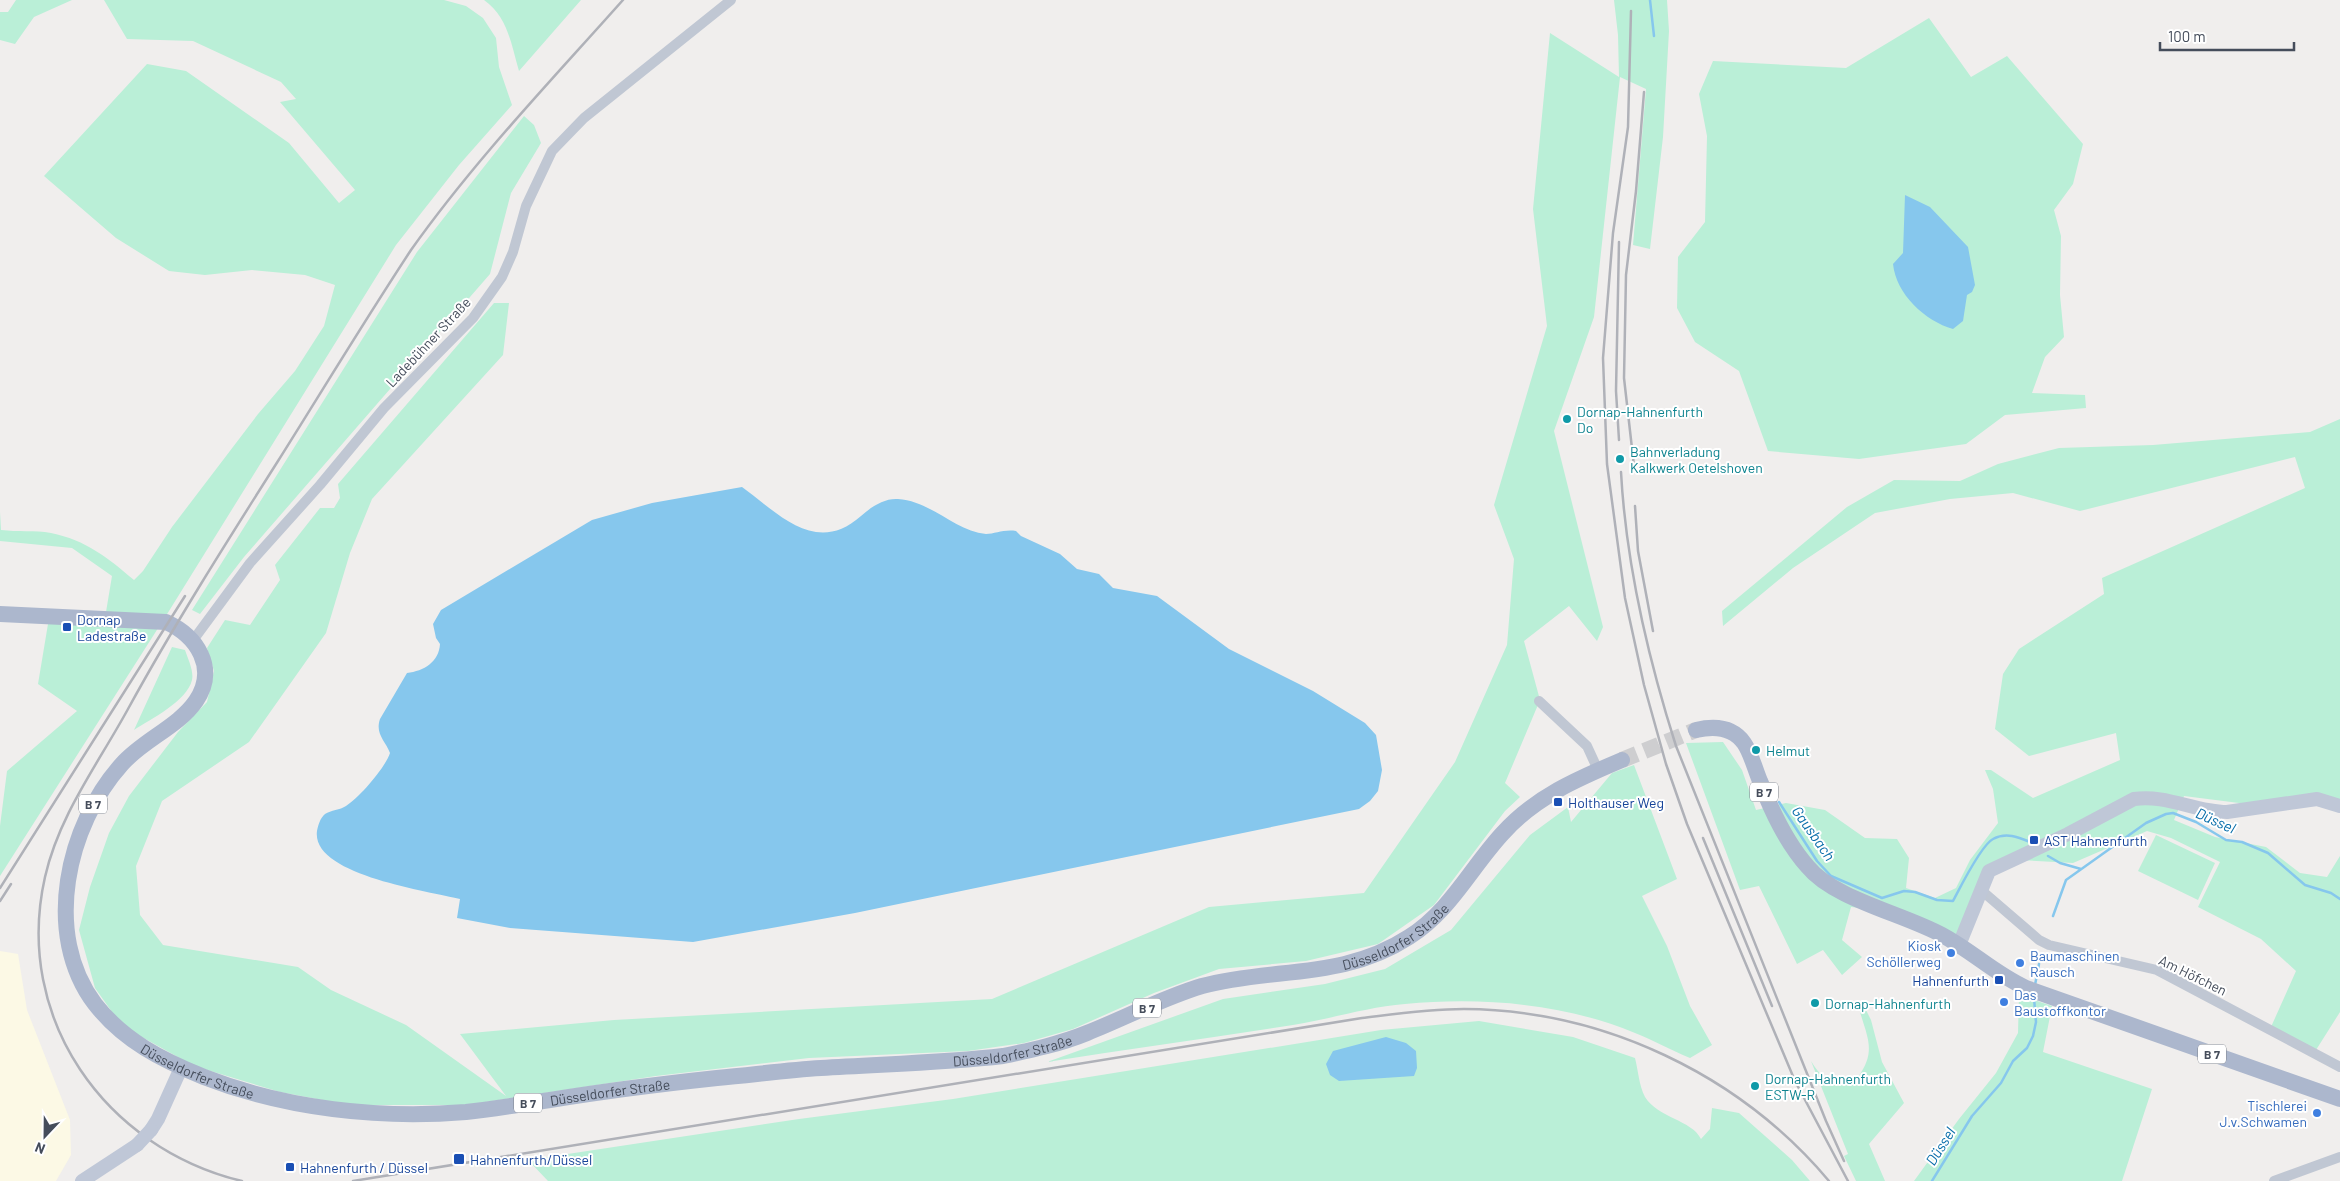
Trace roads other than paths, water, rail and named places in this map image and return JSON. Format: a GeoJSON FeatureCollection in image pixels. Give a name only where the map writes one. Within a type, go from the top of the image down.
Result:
{"type":"FeatureCollection","features":[{"type":"Feature","properties":{"kind":"main road"},"geometry":{"type":"LineString","coordinates":[[0,614],[166,622],[183,630],[194,640]]}},
{"type":"Feature","properties":{"kind":"main road","name":"Düsseldorfer Straße"},"geometry":{"type":"LineString","coordinates":[[194,640],[205,670],[200,693],[186,712],[122,764],[103,787],[85,821],[70,872],[66,897],[71,948],[82,984],[93,1001],[129,1038],[151,1054],[181,1068],[244,1090],[288,1101],[349,1110],[407,1113],[467,1112],[650,1085],[814,1068],[974,1059],[1031,1050],[1086,1034],[1200,987],[1256,976],[1332,968],[1386,951],[1426,925],[1442,911],[1500,836],[1521,815],[1542,798],[1622,760]]}},
{"type":"Feature","properties":{"kind":"main road","name":"B 7"},"geometry":{"type":"LineString","coordinates":[[1696,730],[1713,726],[1730,731],[1743,742],[1777,822],[1808,867],[1821,880],[1842,892],[1911,920],[1959,945],[2004,978],[2026,988],[2340,1099]]}},
{"type":"Feature","properties":{"kind":"street","name":"Ladebühner Straße"},"geometry":{"type":"LineString","coordinates":[[194,640],[250,563],[320,486],[384,408],[473,318],[502,277],[526,206],[552,151],[584,118],[731,0]]}},
{"type":"Feature","properties":{"kind":"street"},"geometry":{"type":"LineString","coordinates":[[1539,701],[1587,746],[1598,770]]}},
{"type":"Feature","properties":{"kind":"street"},"geometry":{"type":"LineString","coordinates":[[1959,945],[1989,871],[2061,838],[2134,799],[2145,797],[2162,799],[2212,812],[2227,812],[2318,798],[2340,806]]}},
{"type":"Feature","properties":{"kind":"street","name":"Am Höfchen"},"geometry":{"type":"LineString","coordinates":[[1981,890],[2039,940],[2049,945],[2157,970],[2340,1067]]}},
{"type":"Feature","properties":{"kind":"street"},"geometry":{"type":"LineString","coordinates":[[82,1181],[137,1145],[151,1130],[158,1119],[181,1068]]}},
{"type":"Feature","properties":{"kind":"street"},"geometry":{"type":"LineString","coordinates":[[2274,1181],[2340,1157]]}},
{"type":"Feature","properties":{"kind":"water"},"geometry":{"type":"Polygon","coordinates":[[[1905,195],[1930,207],[1968,247],[1975,285],[1972,292],[1967,295],[1963,321],[1953,329],[1932,320],[1914,305],[1906,296],[1895,275],[1893,264],[1903,253],[1905,195]]]}},
{"type":"Feature","properties":{"kind":"water"},"geometry":{"type":"Polygon","coordinates":[[[742,487],[784,519],[813,532],[829,532],[844,527],[873,506],[888,500],[910,501],[975,532],[986,534],[1016,531],[1021,536],[1060,554],[1077,569],[1099,574],[1113,588],[1157,596],[1229,649],[1313,691],[1365,723],[1376,735],[1382,770],[1378,791],[1370,801],[1359,809],[855,913],[693,942],[510,928],[457,918],[460,899],[400,886],[351,870],[332,859],[320,846],[317,831],[323,816],[344,807],[358,796],[371,782],[387,759],[390,753],[380,733],[380,719],[407,673],[425,668],[437,656],[440,644],[436,638],[433,624],[441,610],[592,520],[652,503],[742,487]]]}},
{"type":"Feature","properties":{"kind":"water"},"geometry":{"type":"Polygon","coordinates":[[[1386,1037],[1406,1043],[1416,1051],[1417,1068],[1414,1076],[1339,1081],[1330,1075],[1326,1064],[1333,1051],[1386,1037]]]}},
{"type":"Feature","properties":{"kind":"waterway","name":"Gausbach"},"geometry":{"type":"LineString","coordinates":[[1650,0],[1654,36]]}},
{"type":"Feature","properties":{"kind":"waterway","name":"Gausbach"},"geometry":{"type":"LineString","coordinates":[[1779,802],[1817,861],[1831,876],[1882,898],[1904,891],[1915,892],[1937,900],[1953,901],[1977,858],[1993,839],[2007,836],[2030,842]]}},
{"type":"Feature","properties":{"kind":"waterway","name":"Düssel"},"geometry":{"type":"LineString","coordinates":[[2053,916],[2066,880],[2146,823],[2173,813],[2196,822],[2226,840],[2242,842],[2268,853],[2305,885],[2331,893],[2340,899]]}},
{"type":"Feature","properties":{"kind":"waterway","name":"Gausbach"},"geometry":{"type":"LineString","coordinates":[[2048,856],[2060,863],[2081,869]]}},
{"type":"Feature","properties":{"kind":"waterway","name":"Düssel"},"geometry":{"type":"LineString","coordinates":[[2035,985],[2039,964]]}},
{"type":"Feature","properties":{"kind":"waterway","name":"Düssel"},"geometry":{"type":"LineString","coordinates":[[1932,1181],[1972,1116],[2001,1083],[2013,1061],[2027,1048],[2033,1036],[2036,1022],[2034,998]]}},
{"type":"Feature","properties":{"kind":"tunnel"},"geometry":{"type":"LineString","coordinates":[[1622,760],[1696,730]]}},
{"type":"Feature","properties":{"kind":"railway"},"geometry":{"type":"LineString","coordinates":[[242,1181],[193,1164],[149,1139],[111,1107],[80,1070],[57,1026],[43,979],[39,929],[45,877],[51,854],[80,790],[182,615],[411,250],[487,153],[623,0]]}},
{"type":"Feature","properties":{"kind":"railway"},"geometry":{"type":"LineString","coordinates":[[1631,11],[1628,127],[1613,233],[1603,358],[1607,464],[1625,598],[1644,685],[1666,764],[1687,824],[1795,1081],[1848,1181]]}},
{"type":"Feature","properties":{"kind":"railway"},"geometry":{"type":"LineString","coordinates":[[1634,466],[1624,378],[1626,275],[1636,191],[1644,92]]}},
{"type":"Feature","properties":{"kind":"railway"},"geometry":{"type":"LineString","coordinates":[[1619,242],[1616,391],[1619,440]]}},
{"type":"Feature","properties":{"kind":"railway"},"geometry":{"type":"LineString","coordinates":[[1621,472],[1633,576],[1656,679],[1676,746],[1826,1121],[1844,1161]]}},
{"type":"Feature","properties":{"kind":"railway"},"geometry":{"type":"LineString","coordinates":[[1635,506],[1638,551],[1653,631]]}},
{"type":"Feature","properties":{"kind":"railway"},"geometry":{"type":"LineString","coordinates":[[0,888],[185,596]]}},
{"type":"Feature","properties":{"kind":"railway"},"geometry":{"type":"LineString","coordinates":[[1703,838],[1772,1006]]}},
{"type":"Feature","properties":{"kind":"railway"},"geometry":{"type":"LineString","coordinates":[[0,901],[11,884]]}},
{"type":"Feature","properties":{"kind":"railway"},"geometry":{"type":"LineString","coordinates":[[353,1181],[1362,1018],[1451,1009],[1516,1012],[1567,1021],[1617,1036],[1665,1055],[1711,1080],[1754,1109],[1793,1143],[1829,1181]]}},
{"type":"Feature","properties":{"kind":"place","name":"Dornap-Hahnenfurth Do"},"geometry":{"type":"Point","coordinates":[1567,419]}},
{"type":"Feature","properties":{"kind":"place","name":"Bahnverladung Kalkwerk Oetelshoven"},"geometry":{"type":"Point","coordinates":[1620,459]}},
{"type":"Feature","properties":{"kind":"place","name":"Dornap Ladestraße"},"geometry":{"type":"Point","coordinates":[67,627]}},
{"type":"Feature","properties":{"kind":"place","name":"Helmut"},"geometry":{"type":"Point","coordinates":[1756,750]}},
{"type":"Feature","properties":{"kind":"place","name":"Holthauser Weg"},"geometry":{"type":"Point","coordinates":[1558,802]}},
{"type":"Feature","properties":{"kind":"place","name":"AST Hahnenfurth"},"geometry":{"type":"Point","coordinates":[2034,840]}},
{"type":"Feature","properties":{"kind":"place","name":"Kiosk Schöllerweg"},"geometry":{"type":"Point","coordinates":[1951,953]}},
{"type":"Feature","properties":{"kind":"place","name":"Baumaschinen Rausch"},"geometry":{"type":"Point","coordinates":[2020,963]}},
{"type":"Feature","properties":{"kind":"place","name":"Hahnenfurth"},"geometry":{"type":"Point","coordinates":[1999,980]}},
{"type":"Feature","properties":{"kind":"place","name":"Das Baustoffkontor"},"geometry":{"type":"Point","coordinates":[2004,1002]}},
{"type":"Feature","properties":{"kind":"place","name":"Dornap-Hahnenfurth"},"geometry":{"type":"Point","coordinates":[1815,1003]}},
{"type":"Feature","properties":{"kind":"place","name":"Dornap-Hahnenfurth ESTW-R"},"geometry":{"type":"Point","coordinates":[1755,1086]}},
{"type":"Feature","properties":{"kind":"place","name":"Tischlerei J.v.Schwamen"},"geometry":{"type":"Point","coordinates":[2317,1113]}},
{"type":"Feature","properties":{"kind":"place","name":"Hahnenfurth/Düssel"},"geometry":{"type":"Point","coordinates":[459,1159]}},
{"type":"Feature","properties":{"kind":"place","name":"Hahnenfurth / Düssel"},"geometry":{"type":"Point","coordinates":[290,1167]}}]}
